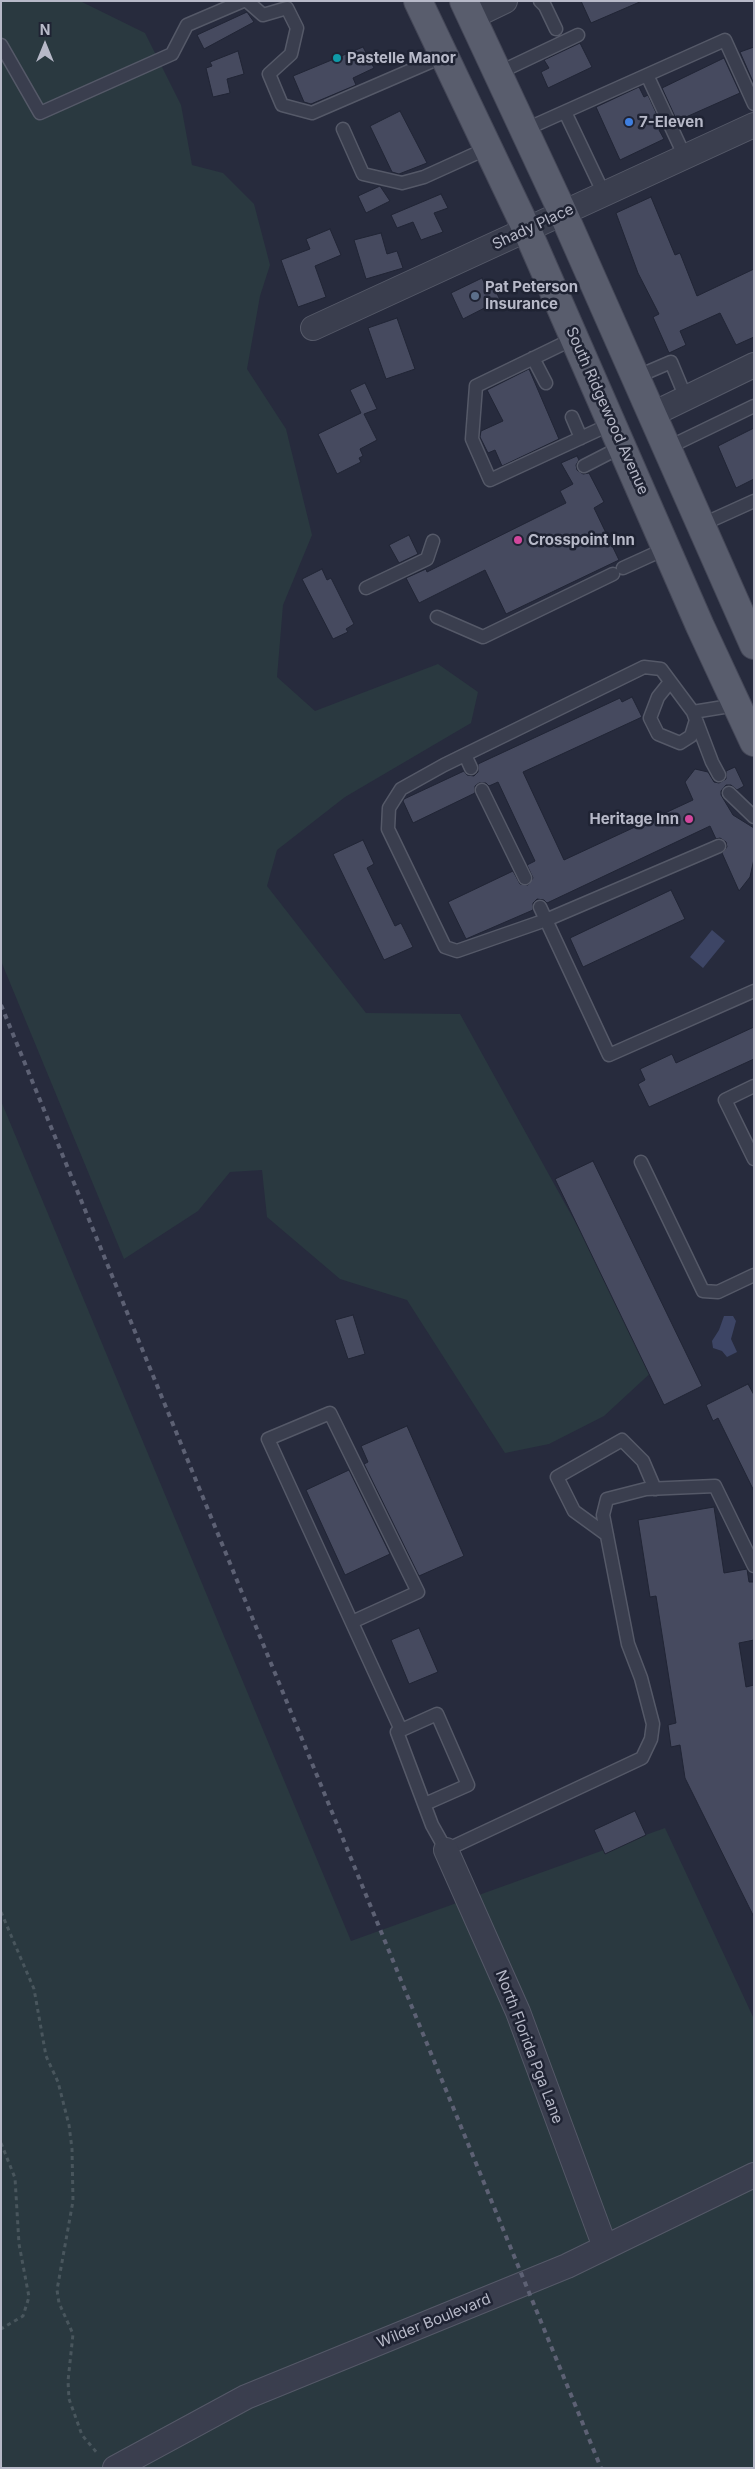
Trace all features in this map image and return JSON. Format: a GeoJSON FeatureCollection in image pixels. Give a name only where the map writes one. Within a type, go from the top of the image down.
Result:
{"type":"FeatureCollection","features":[{"type":"Feature","properties":{"kind":"main road","name":"South Ridgewood Avenue"},"geometry":{"type":"LineString","coordinates":[[418,1],[527,230],[736,705],[753,739]]}},
{"type":"Feature","properties":{"kind":"main road"},"geometry":{"type":"LineString","coordinates":[[468,9],[563,213],[701,525],[746,605],[754,645]]}},
{"type":"Feature","properties":{"kind":"street"},"geometry":{"type":"LineString","coordinates":[[468,9],[505,1]]}},
{"type":"Feature","properties":{"kind":"street","name":"Shady Place"},"geometry":{"type":"LineString","coordinates":[[313,328],[754,125]]}},
{"type":"Feature","properties":{"kind":"street"},"geometry":{"type":"LineString","coordinates":[[652,414],[752,370]]}},
{"type":"Feature","properties":{"kind":"street","name":"North Florida Pga Lane"},"geometry":{"type":"LineString","coordinates":[[446,1850],[518,2012],[605,2247]]}},
{"type":"Feature","properties":{"kind":"street","name":"Wilder Boulevard"},"geometry":{"type":"LineString","coordinates":[[121,2464],[246,2397],[525,2284],[754,2175]]}},
{"type":"Feature","properties":{"kind":"lane"},"geometry":{"type":"LineString","coordinates":[[1,45],[40,113],[172,54],[187,25],[245,1],[262,15],[287,8],[297,28],[291,54],[269,74],[282,105],[312,113],[444,56]]}},
{"type":"Feature","properties":{"kind":"lane"},"geometry":{"type":"LineString","coordinates":[[540,1],[545,6],[556,28]]}},
{"type":"Feature","properties":{"kind":"lane"},"geometry":{"type":"LineString","coordinates":[[498,73],[578,35]]}},
{"type":"Feature","properties":{"kind":"lane"},"geometry":{"type":"LineString","coordinates":[[524,130],[725,40],[754,104]]}},
{"type":"Feature","properties":{"kind":"lane"},"geometry":{"type":"LineString","coordinates":[[647,75],[685,157]]}},
{"type":"Feature","properties":{"kind":"lane"},"geometry":{"type":"LineString","coordinates":[[565,112],[604,194]]}},
{"type":"Feature","properties":{"kind":"lane"},"geometry":{"type":"LineString","coordinates":[[343,129],[363,174],[402,183],[424,177],[488,148]]}},
{"type":"Feature","properties":{"kind":"lane"},"geometry":{"type":"LineString","coordinates":[[575,338],[476,386],[472,439],[490,480],[581,438],[618,434]]}},
{"type":"Feature","properties":{"kind":"lane"},"geometry":{"type":"LineString","coordinates":[[533,358],[546,384]]}},
{"type":"Feature","properties":{"kind":"lane"},"geometry":{"type":"LineString","coordinates":[[636,377],[671,362],[686,398]]}},
{"type":"Feature","properties":{"kind":"lane"},"geometry":{"type":"LineString","coordinates":[[667,448],[754,406]]}},
{"type":"Feature","properties":{"kind":"lane"},"geometry":{"type":"LineString","coordinates":[[572,417],[581,438]]}},
{"type":"Feature","properties":{"kind":"lane"},"geometry":{"type":"LineString","coordinates":[[584,466],[618,434]]}},
{"type":"Feature","properties":{"kind":"lane"},"geometry":{"type":"LineString","coordinates":[[701,525],[754,501]]}},
{"type":"Feature","properties":{"kind":"lane"},"geometry":{"type":"LineString","coordinates":[[366,588],[426,559],[433,541]]}},
{"type":"Feature","properties":{"kind":"lane"},"geometry":{"type":"LineString","coordinates":[[437,617],[483,637],[667,548]]}},
{"type":"Feature","properties":{"kind":"lane"},"geometry":{"type":"LineString","coordinates":[[719,775],[712,762],[695,716],[661,670],[644,667],[465,755],[401,789],[389,808],[388,829],[445,947],[457,951],[546,920],[719,846]]}},
{"type":"Feature","properties":{"kind":"lane"},"geometry":{"type":"LineString","coordinates":[[670,682],[658,697],[650,718],[658,734],[680,744],[691,736],[695,716]]}},
{"type":"Feature","properties":{"kind":"lane"},"geometry":{"type":"LineString","coordinates":[[695,716],[736,705]]}},
{"type":"Feature","properties":{"kind":"lane"},"geometry":{"type":"LineString","coordinates":[[465,755],[471,768]]}},
{"type":"Feature","properties":{"kind":"lane"},"geometry":{"type":"LineString","coordinates":[[482,790],[525,878]]}},
{"type":"Feature","properties":{"kind":"lane"},"geometry":{"type":"LineString","coordinates":[[729,794],[754,817]]}},
{"type":"Feature","properties":{"kind":"lane"},"geometry":{"type":"LineString","coordinates":[[540,907],[609,1056],[754,991]]}},
{"type":"Feature","properties":{"kind":"lane"},"geometry":{"type":"LineString","coordinates":[[754,1086],[725,1100],[754,1159]]}},
{"type":"Feature","properties":{"kind":"lane"},"geometry":{"type":"LineString","coordinates":[[641,1162],[703,1291],[718,1292],[754,1275]]}},
{"type":"Feature","properties":{"kind":"lane"},"geometry":{"type":"LineString","coordinates":[[352,1622],[418,1592],[330,1413],[268,1440],[401,1730]]}},
{"type":"Feature","properties":{"kind":"lane"},"geometry":{"type":"LineString","coordinates":[[607,1535],[574,1511],[557,1477],[622,1440],[643,1461],[655,1489]]}},
{"type":"Feature","properties":{"kind":"lane"},"geometry":{"type":"LineString","coordinates":[[425,1804],[468,1784],[437,1714],[397,1732],[432,1826],[446,1850],[642,1758],[651,1739],[653,1724],[641,1678],[628,1644],[603,1515],[607,1499],[655,1489],[714,1486],[754,1566]]}},
{"type":"Feature","properties":{"kind":"path"},"geometry":{"type":"LineString","coordinates":[[1,1912],[34,1989],[46,2056],[58,2082],[72,2149],[71,2217],[57,2290],[59,2303],[73,2334],[68,2381],[69,2399],[82,2435],[92,2449],[102,2456],[121,2464]]}},
{"type":"Feature","properties":{"kind":"path"},"geometry":{"type":"LineString","coordinates":[[1,2144],[15,2178],[19,2244],[29,2297],[24,2316],[1,2329]]}},
{"type":"Feature","properties":{"kind":"shaded area"},"geometry":{"type":"Polygon","coordinates":[[[1,1],[80,1],[145,33],[181,105],[192,165],[223,173],[254,204],[270,265],[260,296],[247,369],[286,429],[312,535],[283,605],[277,677],[315,711],[438,664],[478,692],[471,723],[345,797],[277,850],[267,886],[366,1013],[460,1014],[656,1368],[604,1416],[549,1444],[505,1453],[407,1300],[340,1279],[267,1217],[262,1170],[230,1172],[198,1211],[124,1259],[1,961],[1,1]]]}},
{"type":"Feature","properties":{"kind":"shaded area"},"geometry":{"type":"Polygon","coordinates":[[[1,1101],[351,1941],[665,1828],[754,2019],[754,2468],[1,2468],[1,1101]]]}},
{"type":"Feature","properties":{"kind":"water"},"geometry":{"type":"Polygon","coordinates":[[[712,930],[725,941],[703,968],[690,957],[712,930]]]}},
{"type":"Feature","properties":{"kind":"water"},"geometry":{"type":"Polygon","coordinates":[[[724,1316],[733,1316],[736,1321],[731,1339],[737,1352],[727,1357],[722,1351],[713,1348],[712,1341],[719,1330],[724,1316]]]}},
{"type":"Feature","properties":{"kind":"building"},"geometry":{"type":"Polygon","coordinates":[[[581,1],[642,1],[591,23],[581,1]]]}},
{"type":"Feature","properties":{"kind":"building"},"geometry":{"type":"Polygon","coordinates":[[[247,12],[254,22],[204,49],[197,35],[247,12]]]}},
{"type":"Feature","properties":{"kind":"building"},"geometry":{"type":"Polygon","coordinates":[[[580,43],[592,67],[548,88],[541,72],[549,68],[544,60],[580,43]]]}},
{"type":"Feature","properties":{"kind":"building"},"geometry":{"type":"Polygon","coordinates":[[[363,47],[374,68],[353,78],[356,85],[311,104],[304,102],[293,76],[363,47]]]}},
{"type":"Feature","properties":{"kind":"building"},"geometry":{"type":"Polygon","coordinates":[[[754,47],[754,84],[740,52],[754,47]]]}},
{"type":"Feature","properties":{"kind":"building"},"geometry":{"type":"Polygon","coordinates":[[[238,51],[244,74],[227,79],[230,93],[213,97],[206,68],[212,66],[210,62],[238,51]]]}},
{"type":"Feature","properties":{"kind":"building"},"geometry":{"type":"Polygon","coordinates":[[[724,58],[740,93],[677,121],[662,88],[724,58]]]}},
{"type":"Feature","properties":{"kind":"building","name":"7-Eleven"},"geometry":{"type":"Polygon","coordinates":[[[639,87],[644,97],[648,95],[663,128],[659,130],[664,139],[620,160],[596,107],[639,87]]]}},
{"type":"Feature","properties":{"kind":"building"},"geometry":{"type":"Polygon","coordinates":[[[400,111],[427,163],[399,174],[392,172],[370,126],[400,111]]]}},
{"type":"Feature","properties":{"kind":"building"},"geometry":{"type":"Polygon","coordinates":[[[380,186],[390,201],[366,213],[358,196],[380,186]]]}},
{"type":"Feature","properties":{"kind":"building"},"geometry":{"type":"Polygon","coordinates":[[[441,194],[448,208],[434,213],[443,232],[421,240],[413,222],[397,228],[391,215],[441,194]]]}},
{"type":"Feature","properties":{"kind":"building"},"geometry":{"type":"Polygon","coordinates":[[[651,197],[675,255],[680,253],[697,296],[754,269],[754,337],[736,345],[720,313],[680,331],[686,345],[669,353],[653,317],[659,314],[638,273],[616,213],[651,197]]]}},
{"type":"Feature","properties":{"kind":"building"},"geometry":{"type":"Polygon","coordinates":[[[330,229],[341,255],[315,266],[326,297],[298,307],[281,260],[310,249],[306,239],[330,229]]]}},
{"type":"Feature","properties":{"kind":"building"},"geometry":{"type":"Polygon","coordinates":[[[381,233],[387,254],[397,251],[403,268],[366,279],[354,240],[381,233]]]}},
{"type":"Feature","properties":{"kind":"building","name":"Pat Peterson Insurance"},"geometry":{"type":"Polygon","coordinates":[[[482,278],[487,289],[494,287],[500,300],[463,319],[451,293],[482,278]]]}},
{"type":"Feature","properties":{"kind":"building"},"geometry":{"type":"Polygon","coordinates":[[[397,318],[415,369],[386,379],[368,328],[397,318]]]}},
{"type":"Feature","properties":{"kind":"building"},"geometry":{"type":"Polygon","coordinates":[[[529,369],[559,439],[502,466],[495,450],[488,453],[480,437],[481,431],[503,421],[487,390],[529,369]]]}},
{"type":"Feature","properties":{"kind":"building"},"geometry":{"type":"Polygon","coordinates":[[[365,383],[377,409],[364,414],[377,440],[360,449],[363,456],[359,458],[361,462],[337,474],[318,434],[361,413],[350,390],[365,383]]]}},
{"type":"Feature","properties":{"kind":"building"},"geometry":{"type":"Polygon","coordinates":[[[754,428],[754,479],[736,488],[718,446],[754,428]]]}},
{"type":"Feature","properties":{"kind":"building"},"geometry":{"type":"Polygon","coordinates":[[[577,456],[579,460],[576,465],[577,470],[583,474],[589,473],[604,502],[594,508],[619,560],[506,614],[485,570],[419,603],[406,578],[426,569],[427,572],[566,503],[560,491],[573,484],[561,463],[577,456]]]}},
{"type":"Feature","properties":{"kind":"building"},"geometry":{"type":"Polygon","coordinates":[[[409,535],[418,554],[399,563],[389,545],[409,535]]]}},
{"type":"Feature","properties":{"kind":"building"},"geometry":{"type":"Polygon","coordinates":[[[322,569],[327,580],[331,578],[354,624],[346,629],[348,632],[333,639],[302,579],[322,569]]]}},
{"type":"Feature","properties":{"kind":"building","name":"Heritage Inn"},"geometry":{"type":"Polygon","coordinates":[[[632,697],[642,717],[523,772],[564,860],[693,800],[685,782],[695,769],[708,772],[714,782],[719,783],[726,779],[726,771],[735,767],[744,786],[737,790],[731,785],[726,785],[721,791],[721,795],[733,815],[754,828],[754,859],[750,877],[739,891],[722,853],[727,847],[726,842],[720,838],[716,839],[710,826],[547,903],[544,900],[537,899],[533,903],[533,910],[466,939],[448,902],[513,871],[520,884],[528,885],[533,878],[527,865],[535,861],[498,782],[489,786],[486,783],[479,783],[475,786],[475,793],[413,823],[403,801],[404,799],[464,771],[467,775],[474,776],[478,772],[478,764],[620,698],[622,702],[632,697]]]}},
{"type":"Feature","properties":{"kind":"building"},"geometry":{"type":"Polygon","coordinates":[[[363,840],[374,864],[367,868],[395,926],[401,923],[413,947],[384,960],[333,854],[363,840]]]}},
{"type":"Feature","properties":{"kind":"building"},"geometry":{"type":"Polygon","coordinates":[[[671,890],[685,919],[583,967],[570,938],[671,890]]]}},
{"type":"Feature","properties":{"kind":"building"},"geometry":{"type":"Polygon","coordinates":[[[754,1027],[754,1059],[649,1107],[638,1084],[645,1080],[640,1069],[672,1054],[676,1063],[754,1027]]]}},
{"type":"Feature","properties":{"kind":"building"},"geometry":{"type":"Polygon","coordinates":[[[593,1161],[702,1386],[664,1405],[555,1179],[593,1161]]]}},
{"type":"Feature","properties":{"kind":"building"},"geometry":{"type":"Polygon","coordinates":[[[353,1315],[365,1354],[348,1359],[335,1320],[353,1315]]]}},
{"type":"Feature","properties":{"kind":"building"},"geometry":{"type":"Polygon","coordinates":[[[748,1384],[754,1395],[754,1491],[718,1418],[713,1421],[706,1405],[748,1384]]]}},
{"type":"Feature","properties":{"kind":"building"},"geometry":{"type":"Polygon","coordinates":[[[407,1426],[464,1556],[419,1576],[364,1464],[368,1462],[361,1446],[407,1426]]]}},
{"type":"Feature","properties":{"kind":"building"},"geometry":{"type":"Polygon","coordinates":[[[349,1470],[390,1554],[345,1575],[306,1490],[349,1470]]]}},
{"type":"Feature","properties":{"kind":"building"},"geometry":{"type":"Polygon","coordinates":[[[714,1507],[724,1573],[747,1569],[749,1582],[754,1582],[754,1640],[739,1643],[746,1687],[754,1685],[754,1917],[685,1778],[680,1745],[671,1747],[668,1725],[676,1723],[656,1596],[650,1597],[638,1520],[714,1507]]]}},
{"type":"Feature","properties":{"kind":"building"},"geometry":{"type":"Polygon","coordinates":[[[419,1628],[438,1672],[409,1684],[391,1640],[419,1628]]]}},
{"type":"Feature","properties":{"kind":"building"},"geometry":{"type":"Polygon","coordinates":[[[635,1811],[646,1835],[605,1854],[594,1830],[635,1811]]]}},
{"type":"Feature","properties":{"kind":"railway"},"geometry":{"type":"LineString","coordinates":[[1,1005],[601,2468]]}},
{"type":"Feature","properties":{"kind":"place","name":"Pastelle Manor"},"geometry":{"type":"Point","coordinates":[337,58]}},
{"type":"Feature","properties":{"kind":"place","name":"7-Eleven"},"geometry":{"type":"Point","coordinates":[629,122]}},
{"type":"Feature","properties":{"kind":"place","name":"Pat Peterson Insurance"},"geometry":{"type":"Point","coordinates":[475,296]}},
{"type":"Feature","properties":{"kind":"place","name":"Crosspoint Inn"},"geometry":{"type":"Point","coordinates":[518,540]}},
{"type":"Feature","properties":{"kind":"place","name":"Heritage Inn"},"geometry":{"type":"Point","coordinates":[689,819]}}]}
